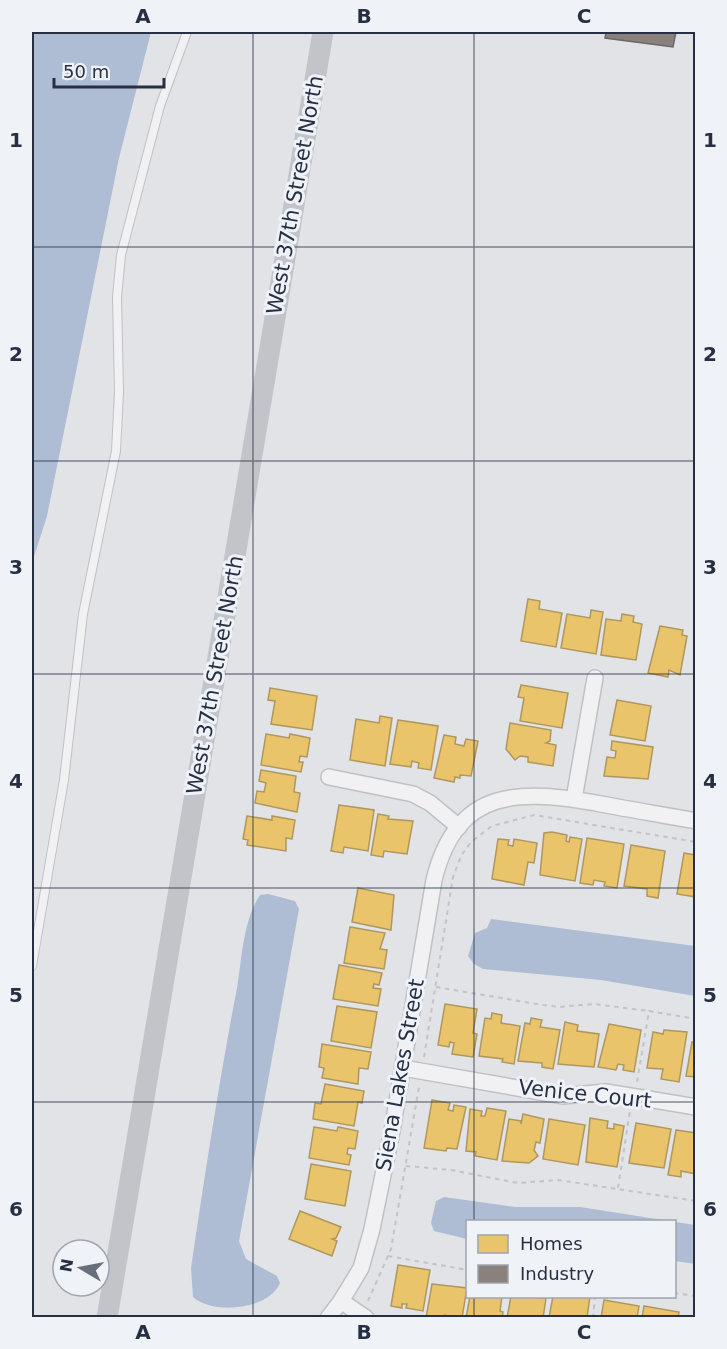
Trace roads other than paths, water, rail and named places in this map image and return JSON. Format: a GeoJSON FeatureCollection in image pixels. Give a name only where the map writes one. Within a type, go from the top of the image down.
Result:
{"type":"FeatureCollection","features":[{"type":"Feature","properties":{"kind":"street","name":"West 37th Street North"},"geometry":{"type":"LineString","coordinates":[[107,1317],[323,32]]}},
{"type":"Feature","properties":{"kind":"street"},"geometry":{"type":"LineString","coordinates":[[574,799],[595,678]]}},
{"type":"Feature","properties":{"kind":"street"},"geometry":{"type":"LineString","coordinates":[[329,777],[413,794],[430,803],[459,827],[480,810],[504,798],[532,794],[574,799],[696,821]]}},
{"type":"Feature","properties":{"kind":"street","name":"Siena Lakes Street"},"geometry":{"type":"LineString","coordinates":[[328,1317],[341,1301],[361,1268],[372,1229],[403,1068],[434,880],[444,851],[459,827]]}},
{"type":"Feature","properties":{"kind":"street","name":"Venice Court"},"geometry":{"type":"LineString","coordinates":[[403,1068],[563,1096],[606,1092],[696,1107]]}},
{"type":"Feature","properties":{"kind":"street"},"geometry":{"type":"LineString","coordinates":[[341,1301],[364,1316]]}},
{"type":"Feature","properties":{"kind":"lane"},"geometry":{"type":"LineString","coordinates":[[32,966],[64,780],[83,614],[116,451],[120,392],[117,297],[121,255],[157,115],[186,32]]}},
{"type":"Feature","properties":{"kind":"water"},"geometry":{"type":"Polygon","coordinates":[[[32,32],[151,32],[119,158],[47,516],[32,563],[32,32]]]}},
{"type":"Feature","properties":{"kind":"water"},"geometry":{"type":"Polygon","coordinates":[[[268,894],[295,901],[299,909],[239,1241],[246,1259],[277,1276],[280,1283],[265,1299],[240,1307],[226,1308],[202,1303],[193,1297],[191,1268],[244,940],[254,905],[260,895],[268,894]]]}},
{"type":"Feature","properties":{"kind":"water"},"geometry":{"type":"Polygon","coordinates":[[[491,919],[695,946],[695,996],[601,980],[483,969],[474,964],[468,956],[475,933],[487,928],[491,919]]]}},
{"type":"Feature","properties":{"kind":"water"},"geometry":{"type":"Polygon","coordinates":[[[444,1197],[515,1207],[580,1207],[663,1220],[466,1220],[466,1239],[434,1231],[431,1223],[436,1201],[444,1197]]]}},
{"type":"Feature","properties":{"kind":"water"},"geometry":{"type":"Polygon","coordinates":[[[676,1222],[695,1225],[695,1264],[676,1261],[676,1222]]]}}]}
